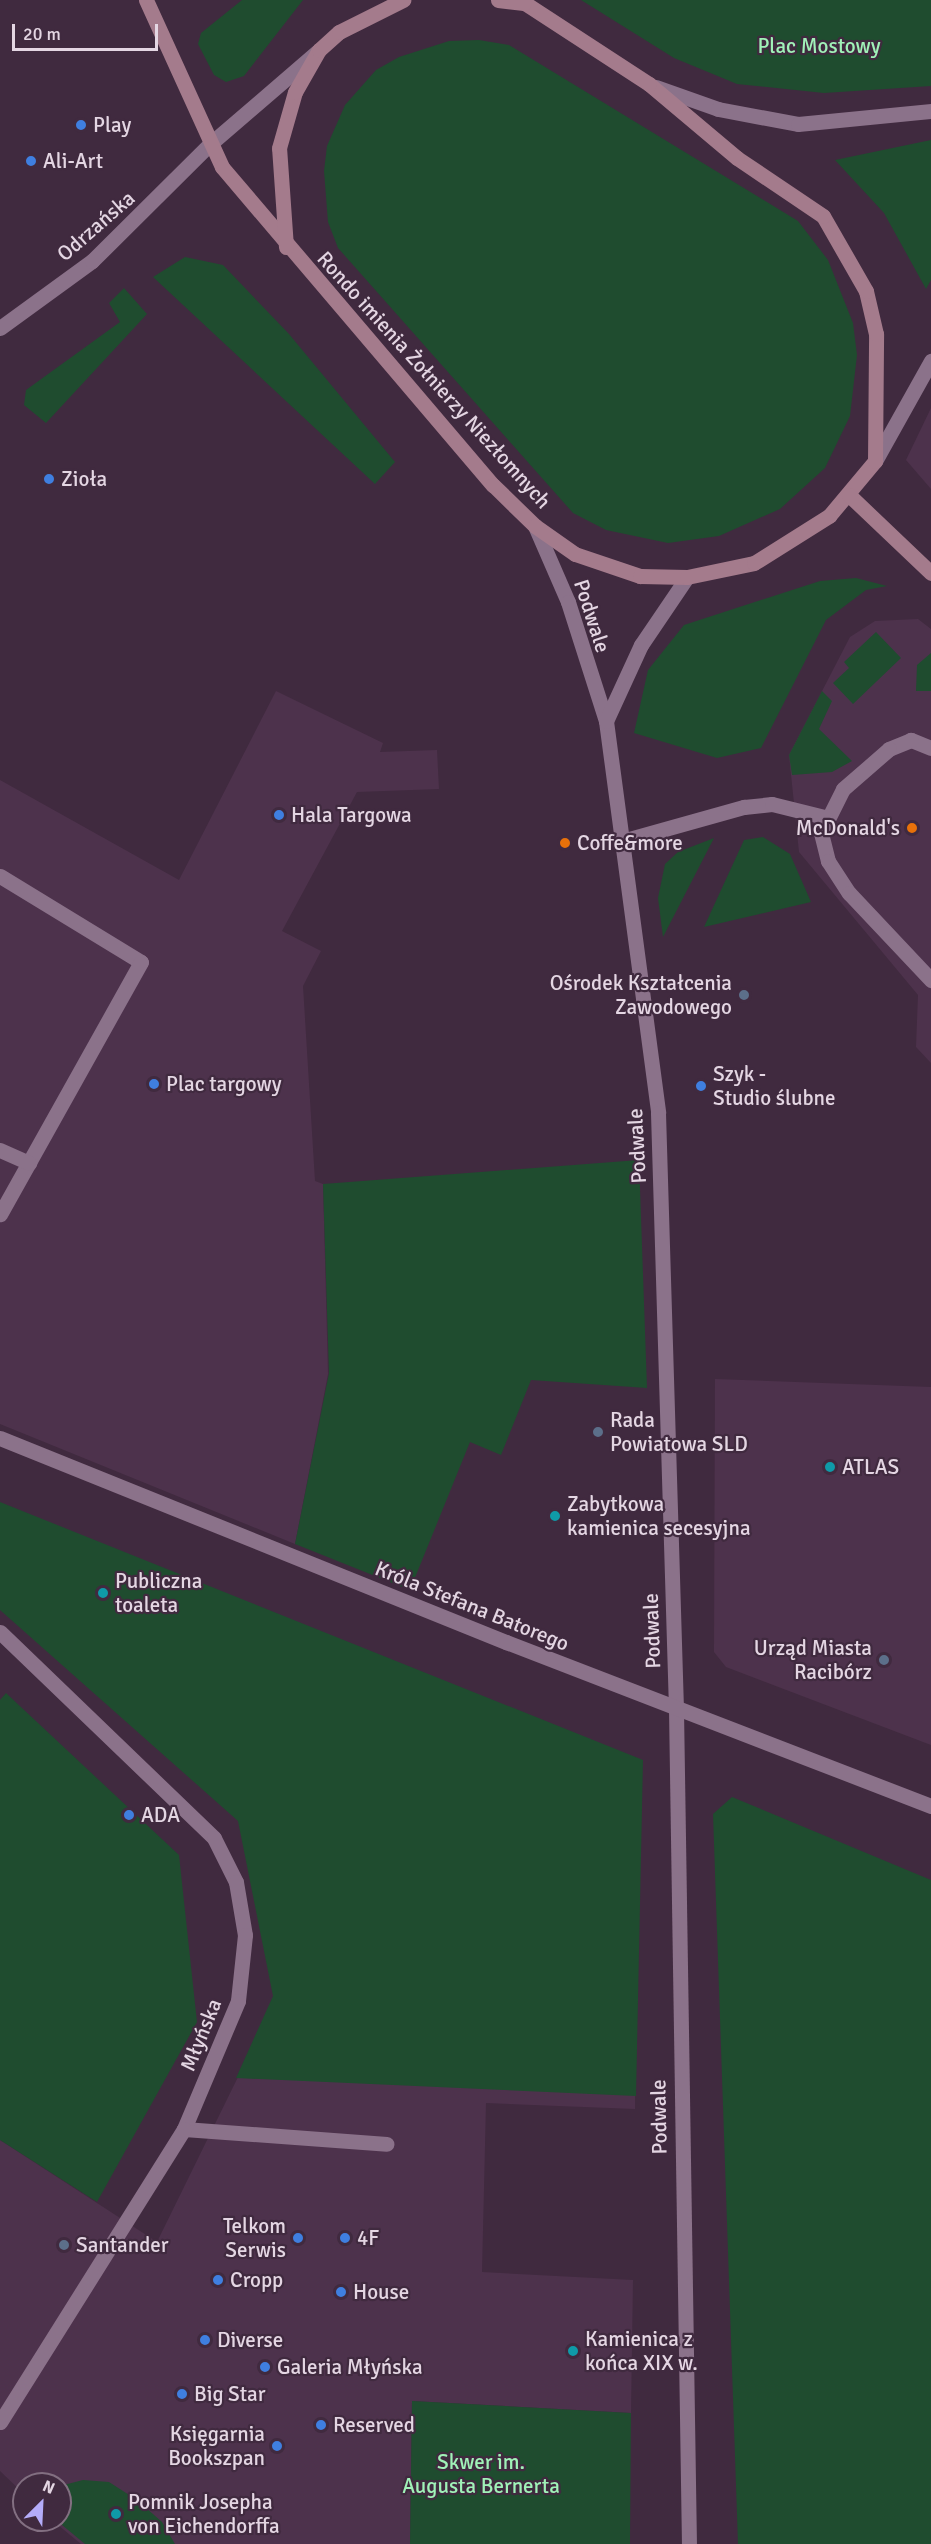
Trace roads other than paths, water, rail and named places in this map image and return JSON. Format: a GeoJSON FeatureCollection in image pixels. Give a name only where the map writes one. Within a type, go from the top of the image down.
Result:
{"type":"FeatureCollection","features":[{"type":"Feature","properties":{"kind":"main road"},"geometry":{"type":"LineString","coordinates":[[146,0],[210,144],[286,247]]}},
{"type":"Feature","properties":{"kind":"main road","name":"Rondo imienia Żołnierzy Niezłomnych"},"geometry":{"type":"LineString","coordinates":[[403,0],[361,16],[319,50],[295,92],[279,148],[286,247],[535,526],[575,554],[607,568],[640,576],[687,577],[739,567],[772,554],[809,532],[849,495],[875,461]]}},
{"type":"Feature","properties":{"kind":"main road"},"geometry":{"type":"LineString","coordinates":[[498,0],[522,1],[649,84],[737,158],[823,216],[844,247],[866,291],[876,334],[875,461]]}},
{"type":"Feature","properties":{"kind":"main road"},"geometry":{"type":"LineString","coordinates":[[849,495],[931,573]]}},
{"type":"Feature","properties":{"kind":"street"},"geometry":{"type":"LineString","coordinates":[[210,144],[319,50]]}},
{"type":"Feature","properties":{"kind":"street"},"geometry":{"type":"LineString","coordinates":[[649,84],[718,109],[798,124],[931,111]]}},
{"type":"Feature","properties":{"kind":"street","name":"Odrzańska"},"geometry":{"type":"LineString","coordinates":[[0,328],[92,261],[210,144]]}},
{"type":"Feature","properties":{"kind":"street"},"geometry":{"type":"LineString","coordinates":[[875,461],[931,361]]}},
{"type":"Feature","properties":{"kind":"street","name":"Podwale"},"geometry":{"type":"LineString","coordinates":[[535,526],[568,602],[606,721],[658,1113],[676,1709],[689,2544]]}},
{"type":"Feature","properties":{"kind":"street","name":"Podwale"},"geometry":{"type":"LineString","coordinates":[[606,721],[641,645],[687,577]]}},
{"type":"Feature","properties":{"kind":"street"},"geometry":{"type":"LineString","coordinates":[[931,748],[900,742],[843,789],[824,817],[823,846],[849,893],[931,980]]}},
{"type":"Feature","properties":{"kind":"street"},"geometry":{"type":"LineString","coordinates":[[622,841],[744,807],[772,804],[824,817]]}},
{"type":"Feature","properties":{"kind":"street"},"geometry":{"type":"LineString","coordinates":[[0,876],[141,962],[0,1214]]}},
{"type":"Feature","properties":{"kind":"street"},"geometry":{"type":"LineString","coordinates":[[0,1150],[28,1163]]}},
{"type":"Feature","properties":{"kind":"street","name":"Króla Stefana Batorego"},"geometry":{"type":"LineString","coordinates":[[0,1438],[676,1709],[931,1806]]}},
{"type":"Feature","properties":{"kind":"street","name":"Młyńska"},"geometry":{"type":"LineString","coordinates":[[0,2422],[184,2128],[238,2001],[245,1935],[228,1860],[214,1838],[3,1642]]}},
{"type":"Feature","properties":{"kind":"street"},"geometry":{"type":"LineString","coordinates":[[184,2128],[386,2144]]}},
{"type":"Feature","properties":{"kind":"place","name":"Play"},"geometry":{"type":"Point","coordinates":[81,125]}},
{"type":"Feature","properties":{"kind":"place","name":"Ali-Art"},"geometry":{"type":"Point","coordinates":[31,161]}},
{"type":"Feature","properties":{"kind":"place","name":"Zioła"},"geometry":{"type":"Point","coordinates":[49,479]}},
{"type":"Feature","properties":{"kind":"place","name":"Hala Targowa"},"geometry":{"type":"Point","coordinates":[279,815]}},
{"type":"Feature","properties":{"kind":"place","name":"McDonald's"},"geometry":{"type":"Point","coordinates":[912,828]}},
{"type":"Feature","properties":{"kind":"place","name":"Coffe&more"},"geometry":{"type":"Point","coordinates":[565,843]}},
{"type":"Feature","properties":{"kind":"place","name":"Ośrodek Kształcenia Zawodowego"},"geometry":{"type":"Point","coordinates":[744,995]}},
{"type":"Feature","properties":{"kind":"place","name":"Plac targowy"},"geometry":{"type":"Point","coordinates":[154,1084]}},
{"type":"Feature","properties":{"kind":"place","name":"Szyk - Studio ślubne"},"geometry":{"type":"Point","coordinates":[701,1086]}},
{"type":"Feature","properties":{"kind":"place","name":"Rada Powiatowa SLD"},"geometry":{"type":"Point","coordinates":[598,1432]}},
{"type":"Feature","properties":{"kind":"place","name":"ATLAS"},"geometry":{"type":"Point","coordinates":[830,1467]}},
{"type":"Feature","properties":{"kind":"place","name":"Zabytkowa kamienica secesyjna"},"geometry":{"type":"Point","coordinates":[555,1516]}},
{"type":"Feature","properties":{"kind":"place","name":"Publiczna toaleta"},"geometry":{"type":"Point","coordinates":[103,1593]}},
{"type":"Feature","properties":{"kind":"place","name":"Urząd Miasta Racibórz"},"geometry":{"type":"Point","coordinates":[884,1660]}},
{"type":"Feature","properties":{"kind":"place","name":"ADA"},"geometry":{"type":"Point","coordinates":[129,1815]}},
{"type":"Feature","properties":{"kind":"place","name":"Telkom Serwis"},"geometry":{"type":"Point","coordinates":[298,2238]}},
{"type":"Feature","properties":{"kind":"place","name":"4F"},"geometry":{"type":"Point","coordinates":[345,2238]}},
{"type":"Feature","properties":{"kind":"place","name":"Santander"},"geometry":{"type":"Point","coordinates":[64,2245]}},
{"type":"Feature","properties":{"kind":"place","name":"Cropp"},"geometry":{"type":"Point","coordinates":[218,2280]}},
{"type":"Feature","properties":{"kind":"place","name":"House"},"geometry":{"type":"Point","coordinates":[341,2292]}},
{"type":"Feature","properties":{"kind":"place","name":"Diverse"},"geometry":{"type":"Point","coordinates":[205,2340]}},
{"type":"Feature","properties":{"kind":"place","name":"Kamienica z końca XIX w."},"geometry":{"type":"Point","coordinates":[573,2351]}},
{"type":"Feature","properties":{"kind":"place","name":"Galeria Młyńska"},"geometry":{"type":"Point","coordinates":[265,2367]}},
{"type":"Feature","properties":{"kind":"place","name":"Big Star"},"geometry":{"type":"Point","coordinates":[182,2394]}},
{"type":"Feature","properties":{"kind":"place","name":"Reserved"},"geometry":{"type":"Point","coordinates":[321,2425]}},
{"type":"Feature","properties":{"kind":"place","name":"Księgarnia Bookszpan"},"geometry":{"type":"Point","coordinates":[277,2446]}},
{"type":"Feature","properties":{"kind":"place","name":"Pomnik Josepha von Eichendorffa"},"geometry":{"type":"Point","coordinates":[116,2514]}},
{"type":"Feature","properties":{"kind":"park label","name":"Plac Mostowy"},"geometry":{"type":"Point","coordinates":[819,46]}},
{"type":"Feature","properties":{"kind":"park label","name":"Skwer im. Augusta Bernerta"},"geometry":{"type":"Point","coordinates":[481,2474]}}]}
